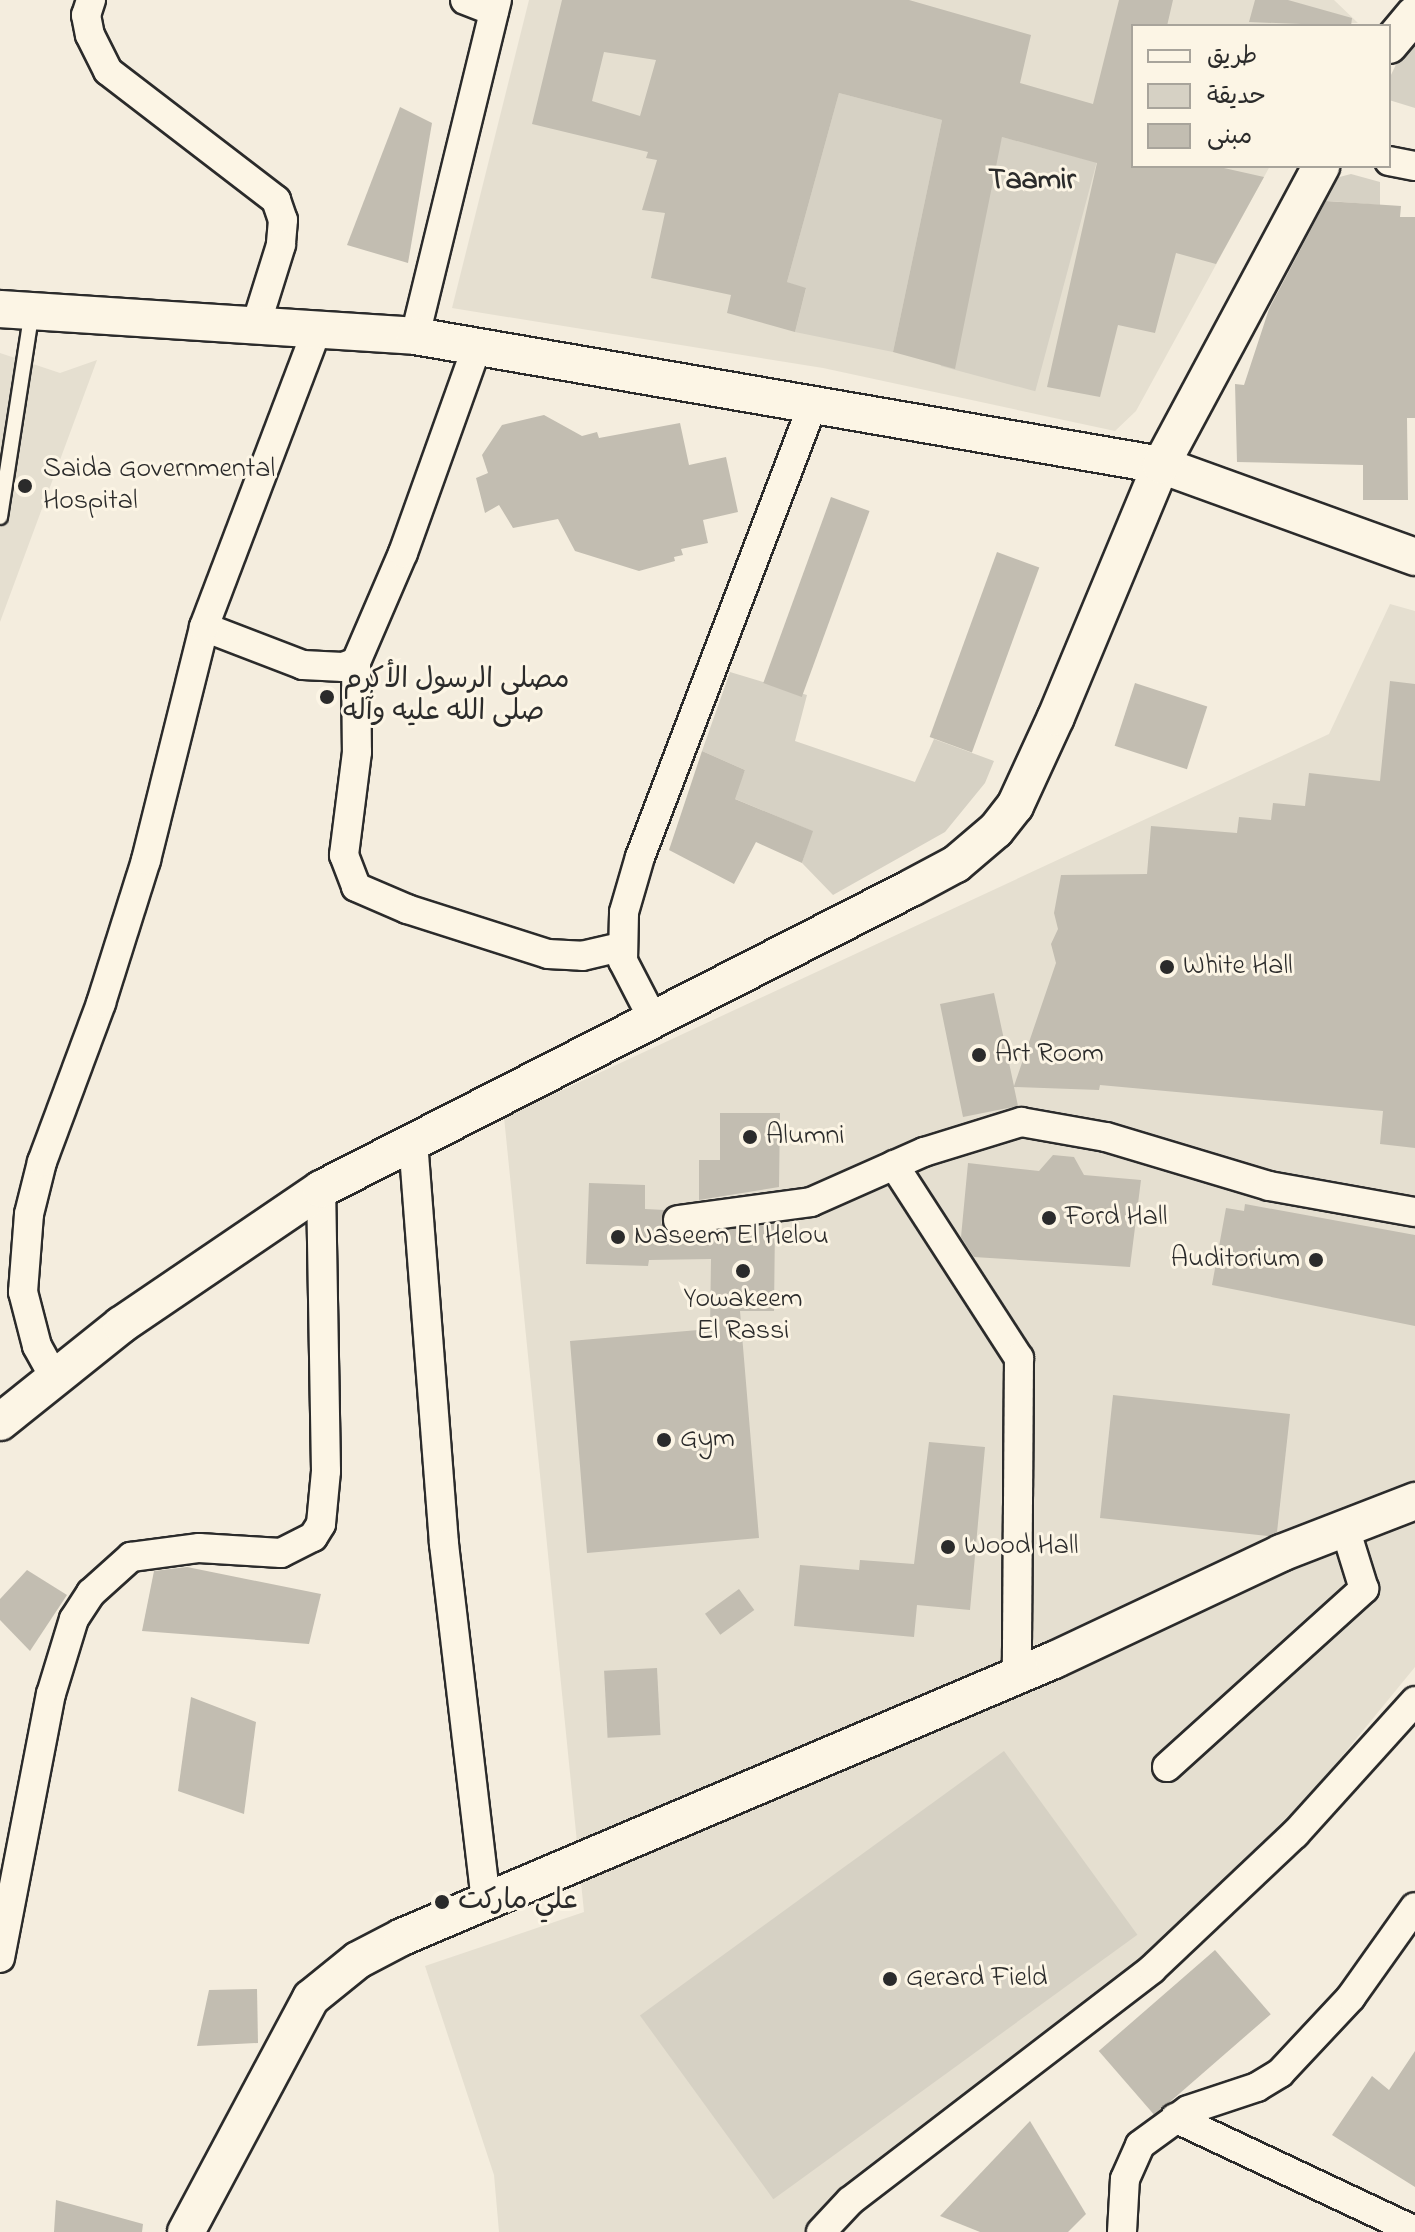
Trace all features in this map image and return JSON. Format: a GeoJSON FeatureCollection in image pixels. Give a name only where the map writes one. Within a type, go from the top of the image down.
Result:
{"type":"FeatureCollection","features":[{"type":"Feature","properties":{"kind":"street"},"geometry":{"type":"LineString","coordinates":[[91,0],[86,15],[90,35],[108,71],[276,200],[283,220],[281,245],[255,328]]}},
{"type":"Feature","properties":{"kind":"street"},"geometry":{"type":"LineString","coordinates":[[415,336],[495,5],[465,0]]}},
{"type":"Feature","properties":{"kind":"street"},"geometry":{"type":"LineString","coordinates":[[1391,43],[1415,14]]}},
{"type":"Feature","properties":{"kind":"street"},"geometry":{"type":"LineString","coordinates":[[1391,161],[1415,166]]}},
{"type":"Feature","properties":{"kind":"street"},"geometry":{"type":"LineString","coordinates":[[0,1422],[53,1375],[321,1189],[956,864],[996,830],[1015,806],[1056,717],[1161,465],[1320,168]]}},
{"type":"Feature","properties":{"kind":"street"},"geometry":{"type":"LineString","coordinates":[[16,310],[316,332],[415,336],[477,346],[1161,465],[1413,551]]}},
{"type":"Feature","properties":{"kind":"street"},"geometry":{"type":"LineString","coordinates":[[53,1375],[37,1346],[23,1292],[29,1214],[146,860],[204,627],[316,332]]}},
{"type":"Feature","properties":{"kind":"street"},"geometry":{"type":"LineString","coordinates":[[477,346],[403,553],[356,662],[358,740],[344,855],[356,887],[407,909],[548,954],[582,956],[620,947]]}},
{"type":"Feature","properties":{"kind":"street"},"geometry":{"type":"LineString","coordinates":[[654,1021],[620,947],[640,857],[813,404]]}},
{"type":"Feature","properties":{"kind":"street"},"geometry":{"type":"LineString","coordinates":[[204,627],[303,665],[343,667],[356,662]]}},
{"type":"Feature","properties":{"kind":"street"},"geometry":{"type":"LineString","coordinates":[[678,1220],[811,1202],[894,1165],[1021,1122],[1106,1137],[1269,1186],[1415,1212]]}},
{"type":"Feature","properties":{"kind":"street"},"geometry":{"type":"LineString","coordinates":[[413,1141],[444,1544],[486,1902]]}},
{"type":"Feature","properties":{"kind":"street"},"geometry":{"type":"LineString","coordinates":[[894,1165],[1019,1358],[1017,1676]]}},
{"type":"Feature","properties":{"kind":"street"},"geometry":{"type":"LineString","coordinates":[[0,1958],[51,1694],[74,1619],[91,1593],[131,1557],[199,1548],[281,1553],[313,1537],[321,1524],[326,1471],[321,1189]]}},
{"type":"Feature","properties":{"kind":"street"},"geometry":{"type":"LineString","coordinates":[[186,2232],[311,1998],[358,1960],[486,1902],[1017,1676],[1345,1528],[1415,1501]]}},
{"type":"Feature","properties":{"kind":"street"},"geometry":{"type":"LineString","coordinates":[[1167,1767],[1364,1589],[1345,1528]]}},
{"type":"Feature","properties":{"kind":"street"},"geometry":{"type":"LineString","coordinates":[[821,2232],[850,2201],[1152,1969],[1295,1834],[1415,1701]]}},
{"type":"Feature","properties":{"kind":"street"},"geometry":{"type":"LineString","coordinates":[[1122,2232],[1125,2179],[1140,2145],[1175,2118],[1280,2073],[1351,1997],[1415,1907]]}},
{"type":"Feature","properties":{"kind":"street"},"geometry":{"type":"LineString","coordinates":[[1175,2118],[1415,2231]]}},
{"type":"Feature","properties":{"kind":"lane"},"geometry":{"type":"LineString","coordinates":[[0,517],[16,310]]}},
{"type":"Feature","properties":{"kind":"shaded area"},"geometry":{"type":"Polygon","coordinates":[[[529,0],[1334,0],[1358,23],[1131,24],[1131,168],[1269,168],[1136,411],[1115,431],[823,368],[452,308],[529,0]]]}},
{"type":"Feature","properties":{"kind":"shaded area","name":"Saida Governmental Hospital"},"geometry":{"type":"Polygon","coordinates":[[[0,353],[60,373],[97,360],[0,622],[0,353]]]}},
{"type":"Feature","properties":{"kind":"shaded area"},"geometry":{"type":"Polygon","coordinates":[[[1390,604],[1415,611],[1415,1667],[1280,1832],[1164,1944],[808,2232],[499,2232],[494,2175],[425,1966],[584,1912],[504,1117],[1329,734],[1390,604]]]}},
{"type":"Feature","properties":{"kind":"green space"},"geometry":{"type":"Polygon","coordinates":[[[1415,42],[1415,108],[1391,101],[1391,75],[1403,50],[1415,42]]]}},
{"type":"Feature","properties":{"kind":"green space"},"geometry":{"type":"Polygon","coordinates":[[[839,93],[942,120],[893,352],[795,332],[806,289],[787,282],[839,93]]]}},
{"type":"Feature","properties":{"kind":"green space"},"geometry":{"type":"Polygon","coordinates":[[[1002,137],[1097,162],[1035,391],[941,366],[1002,137]]]}},
{"type":"Feature","properties":{"kind":"green space"},"geometry":{"type":"Polygon","coordinates":[[[1351,174],[1380,182],[1380,205],[1317,200],[1324,181],[1351,174]]]}},
{"type":"Feature","properties":{"kind":"green space"},"geometry":{"type":"Polygon","coordinates":[[[730,672],[807,695],[795,741],[915,782],[934,739],[994,761],[985,783],[945,832],[833,895],[802,863],[812,831],[733,798],[745,770],[702,751],[730,672]]]}},
{"type":"Feature","properties":{"kind":"green space","name":"Gerard Field"},"geometry":{"type":"Polygon","coordinates":[[[1004,1751],[1137,1935],[773,2199],[640,2016],[1004,1751]]]}},
{"type":"Feature","properties":{"kind":"building"},"geometry":{"type":"Polygon","coordinates":[[[562,0],[909,0],[1031,35],[1020,83],[1093,104],[1119,0],[1173,0],[1167,24],[1131,24],[1131,168],[1224,168],[1264,177],[1216,264],[1176,253],[1155,333],[1118,325],[1100,397],[1047,387],[1097,163],[1002,137],[955,369],[893,352],[942,120],[839,93],[787,282],[806,288],[795,332],[727,313],[731,295],[651,278],[665,213],[642,210],[657,160],[646,158],[648,152],[532,124],[562,0]],[[604,52],[592,101],[640,116],[656,60],[604,52]]]}},
{"type":"Feature","properties":{"kind":"building"},"geometry":{"type":"Polygon","coordinates":[[[1255,0],[1288,0],[1352,18],[1351,24],[1249,22],[1255,0]]]}},
{"type":"Feature","properties":{"kind":"building"},"geometry":{"type":"Polygon","coordinates":[[[400,107],[432,123],[408,263],[347,245],[400,107]]]}},
{"type":"Feature","properties":{"kind":"building"},"geometry":{"type":"Polygon","coordinates":[[[1326,201],[1401,206],[1400,217],[1415,217],[1415,418],[1407,418],[1408,500],[1363,500],[1363,465],[1237,462],[1235,384],[1244,385],[1269,309],[1326,201]]]}},
{"type":"Feature","properties":{"kind":"building"},"geometry":{"type":"Polygon","coordinates":[[[544,415],[582,436],[597,432],[599,438],[680,423],[689,465],[726,457],[738,512],[703,520],[708,543],[681,549],[683,555],[674,557],[675,561],[639,571],[575,551],[558,519],[513,528],[499,505],[485,513],[476,478],[488,473],[482,455],[502,425],[544,415]]]}},
{"type":"Feature","properties":{"kind":"building"},"geometry":{"type":"Polygon","coordinates":[[[831,497],[870,511],[802,697],[763,683],[831,497]]]}},
{"type":"Feature","properties":{"kind":"building"},"geometry":{"type":"Polygon","coordinates":[[[997,552],[1039,567],[972,753],[930,737],[997,552]]]}},
{"type":"Feature","properties":{"kind":"building"},"geometry":{"type":"Polygon","coordinates":[[[1390,681],[1415,684],[1415,1148],[1380,1144],[1383,1111],[1100,1085],[1099,1090],[1014,1087],[1018,1106],[963,1117],[940,1004],[994,993],[1014,1086],[1056,963],[1051,944],[1058,929],[1054,913],[1061,875],[1147,874],[1151,826],[1237,833],[1239,817],[1271,820],[1273,803],[1305,806],[1309,773],[1380,781],[1390,681]]]}},
{"type":"Feature","properties":{"kind":"building"},"geometry":{"type":"Polygon","coordinates":[[[1135,683],[1207,706],[1187,769],[1115,746],[1135,683]]]}},
{"type":"Feature","properties":{"kind":"building"},"geometry":{"type":"Polygon","coordinates":[[[702,751],[745,770],[735,799],[813,831],[802,863],[756,842],[734,884],[669,850],[702,751]]]}},
{"type":"Feature","properties":{"kind":"building","name":"Alumni"},"geometry":{"type":"Polygon","coordinates":[[[720,1113],[780,1113],[779,1187],[699,1200],[699,1160],[720,1160],[720,1113]]]}},
{"type":"Feature","properties":{"kind":"building","name":"Ford Hall"},"geometry":{"type":"Polygon","coordinates":[[[1053,1155],[1074,1157],[1084,1175],[1141,1180],[1130,1267],[974,1257],[961,1237],[968,1163],[1039,1171],[1053,1155]]]}},
{"type":"Feature","properties":{"kind":"building","name":"Gym"},"geometry":{"type":"Polygon","coordinates":[[[589,1183],[645,1185],[645,1209],[665,1210],[661,1223],[672,1236],[775,1224],[774,1311],[740,1311],[759,1538],[587,1553],[570,1341],[710,1329],[711,1259],[649,1260],[648,1266],[586,1264],[589,1183]]]}},
{"type":"Feature","properties":{"kind":"building","name":"Auditorium"},"geometry":{"type":"Polygon","coordinates":[[[1245,1204],[1415,1235],[1415,1326],[1212,1285],[1226,1208],[1244,1211],[1245,1204]]]}},
{"type":"Feature","properties":{"kind":"building"},"geometry":{"type":"Polygon","coordinates":[[[1113,1395],[1290,1414],[1277,1532],[1268,1536],[1100,1518],[1113,1395]]]}},
{"type":"Feature","properties":{"kind":"building","name":"Wood Hall"},"geometry":{"type":"Polygon","coordinates":[[[929,1442],[985,1447],[970,1610],[917,1605],[914,1637],[794,1626],[800,1565],[859,1570],[860,1560],[914,1564],[929,1442]]]}},
{"type":"Feature","properties":{"kind":"building"},"geometry":{"type":"Polygon","coordinates":[[[187,1567],[321,1594],[309,1644],[142,1631],[154,1571],[187,1567]]]}},
{"type":"Feature","properties":{"kind":"building"},"geometry":{"type":"Polygon","coordinates":[[[27,1570],[67,1595],[30,1651],[0,1620],[0,1599],[27,1570]]]}},
{"type":"Feature","properties":{"kind":"building"},"geometry":{"type":"Polygon","coordinates":[[[739,1589],[754,1610],[720,1635],[705,1614],[739,1589]]]}},
{"type":"Feature","properties":{"kind":"building"},"geometry":{"type":"Polygon","coordinates":[[[657,1668],[661,1735],[608,1738],[604,1671],[657,1668]]]}},
{"type":"Feature","properties":{"kind":"building"},"geometry":{"type":"Polygon","coordinates":[[[191,1697],[256,1722],[244,1814],[178,1791],[191,1697]]]}},
{"type":"Feature","properties":{"kind":"building"},"geometry":{"type":"Polygon","coordinates":[[[1215,1950],[1271,2014],[1155,2115],[1099,2051],[1215,1950]]]}},
{"type":"Feature","properties":{"kind":"building"},"geometry":{"type":"Polygon","coordinates":[[[257,1989],[258,2043],[197,2046],[209,1990],[257,1989]]]}},
{"type":"Feature","properties":{"kind":"building"},"geometry":{"type":"Polygon","coordinates":[[[1415,2051],[1415,2187],[1332,2135],[1372,2076],[1389,2090],[1415,2051]]]}},
{"type":"Feature","properties":{"kind":"building"},"geometry":{"type":"Polygon","coordinates":[[[1030,2121],[1086,2214],[1068,2232],[980,2232],[940,2216],[1030,2121]]]}},
{"type":"Feature","properties":{"kind":"building"},"geometry":{"type":"Polygon","coordinates":[[[56,2200],[143,2224],[142,2232],[54,2232],[56,2200]]]}},
{"type":"Feature","properties":{"kind":"place","name":"Saida Governmental Hospital"},"geometry":{"type":"Point","coordinates":[25,486]}},
{"type":"Feature","properties":{"kind":"place","name":"مصلى الرسول الأكرم صلى الله عليه وآله"},"geometry":{"type":"Point","coordinates":[327,697]}},
{"type":"Feature","properties":{"kind":"place","name":"White Hall"},"geometry":{"type":"Point","coordinates":[1167,967]}},
{"type":"Feature","properties":{"kind":"place","name":"Art Room"},"geometry":{"type":"Point","coordinates":[979,1055]}},
{"type":"Feature","properties":{"kind":"place","name":"Alumni"},"geometry":{"type":"Point","coordinates":[750,1137]}},
{"type":"Feature","properties":{"kind":"place","name":"Ford Hall"},"geometry":{"type":"Point","coordinates":[1049,1218]}},
{"type":"Feature","properties":{"kind":"place","name":"Naseem El Helou"},"geometry":{"type":"Point","coordinates":[618,1237]}},
{"type":"Feature","properties":{"kind":"place","name":"Auditorium"},"geometry":{"type":"Point","coordinates":[1316,1260]}},
{"type":"Feature","properties":{"kind":"place","name":"Yowakeem El Rassi"},"geometry":{"type":"Point","coordinates":[743,1271]}},
{"type":"Feature","properties":{"kind":"place","name":"Gym"},"geometry":{"type":"Point","coordinates":[664,1440]}},
{"type":"Feature","properties":{"kind":"place","name":"Wood Hall"},"geometry":{"type":"Point","coordinates":[948,1547]}},
{"type":"Feature","properties":{"kind":"place","name":"علي ماركت"},"geometry":{"type":"Point","coordinates":[442,1902]}},
{"type":"Feature","properties":{"kind":"place","name":"Gerard Field"},"geometry":{"type":"Point","coordinates":[890,1979]}},
{"type":"Feature","properties":{"kind":"district","name":"Taamir"},"geometry":{"type":"Point","coordinates":[1032,181]}}]}
